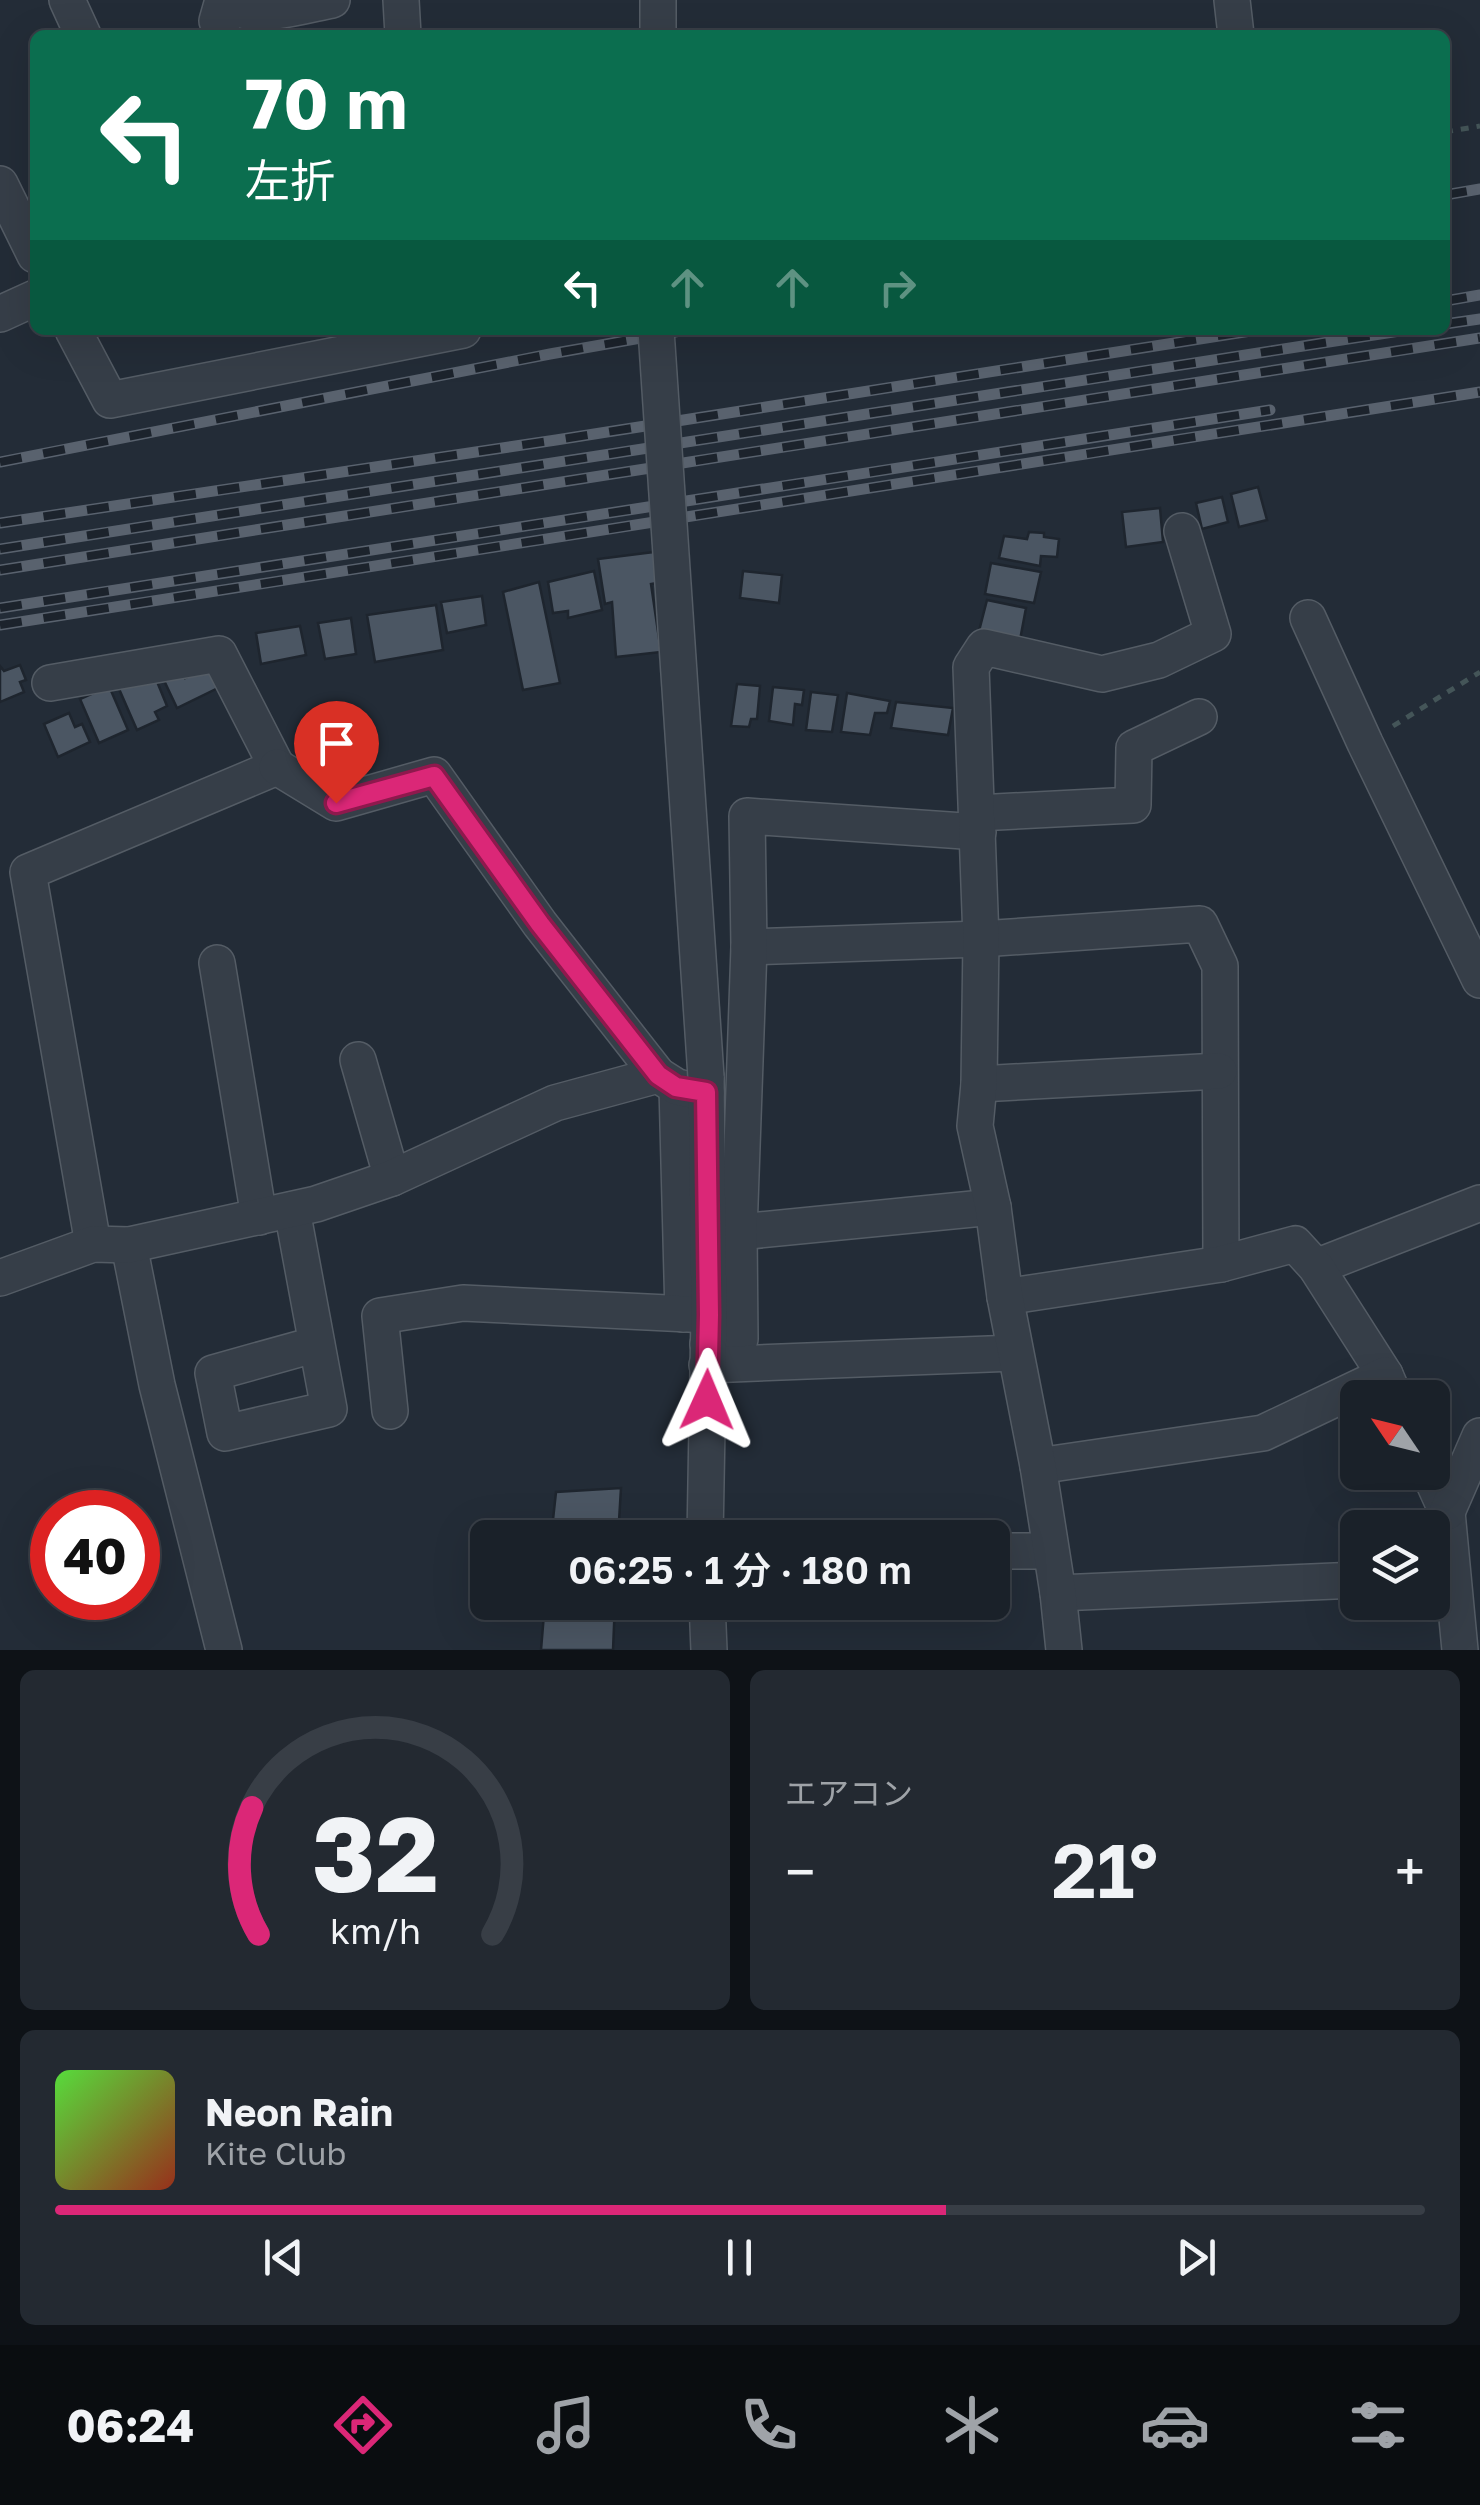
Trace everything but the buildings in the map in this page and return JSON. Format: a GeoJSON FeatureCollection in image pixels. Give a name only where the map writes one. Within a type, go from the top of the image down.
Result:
{"type":"FeatureCollection","features":[{"type":"Feature","properties":{"kind":"street"},"geometry":{"type":"LineString","coordinates":[[66,0],[80,30]]}},
{"type":"Feature","properties":{"kind":"street"},"geometry":{"type":"LineString","coordinates":[[221,30],[217,21],[223,0],[239,10],[258,11],[332,0]]}},
{"type":"Feature","properties":{"kind":"street"},"geometry":{"type":"LineString","coordinates":[[401,0],[403,30]]}},
{"type":"Feature","properties":{"kind":"street"},"geometry":{"type":"LineString","coordinates":[[658,0],[658,30]]}},
{"type":"Feature","properties":{"kind":"street"},"geometry":{"type":"LineString","coordinates":[[1232,0],[1235,30]]}},
{"type":"Feature","properties":{"kind":"street"},"geometry":{"type":"LineString","coordinates":[[0,184],[30,245]]}},
{"type":"Feature","properties":{"kind":"street"},"geometry":{"type":"LineString","coordinates":[[0,314],[30,300]]}},
{"type":"Feature","properties":{"kind":"street"},"geometry":{"type":"LineString","coordinates":[[76,335],[110,400],[332,342],[408,335]]}},
{"type":"Feature","properties":{"kind":"street"},"geometry":{"type":"LineString","coordinates":[[656,335],[687,1083],[702,1334],[705,1520]]}},
{"type":"Feature","properties":{"kind":"street"},"geometry":{"type":"LineString","coordinates":[[1064,1650],[1038,1466],[1005,1297],[994,1207],[975,1126],[981,939],[971,667],[984,647],[1102,674],[1159,660],[1213,634],[1182,531]]}},
{"type":"Feature","properties":{"kind":"street"},"geometry":{"type":"LineString","coordinates":[[1308,618],[1480,980]]}},
{"type":"Feature","properties":{"kind":"street"},"geometry":{"type":"LineString","coordinates":[[50,683],[219,654],[277,767],[336,803],[434,776],[540,924],[687,1083]]}},
{"type":"Feature","properties":{"kind":"street"},"geometry":{"type":"LineString","coordinates":[[390,1410],[380,1316],[463,1303],[740,1339],[739,1232],[749,947],[747,816],[978,823],[1133,805],[1134,748],[1199,718]]}},
{"type":"Feature","properties":{"kind":"street"},"geometry":{"type":"LineString","coordinates":[[92,1244],[28,872],[277,767]]}},
{"type":"Feature","properties":{"kind":"street"},"geometry":{"type":"LineString","coordinates":[[749,947],[981,939],[1200,924],[1220,966],[1221,1264]]}},
{"type":"Feature","properties":{"kind":"street"},"geometry":{"type":"LineString","coordinates":[[218,963],[275,1213],[317,1344]]}},
{"type":"Feature","properties":{"kind":"street"},"geometry":{"type":"LineString","coordinates":[[358,1060],[392,1178]]}},
{"type":"Feature","properties":{"kind":"street"},"geometry":{"type":"LineString","coordinates":[[979,1084],[1219,1071]]}},
{"type":"Feature","properties":{"kind":"street"},"geometry":{"type":"LineString","coordinates":[[0,1278],[92,1244],[129,1245],[316,1204],[392,1178],[555,1103],[687,1083]]}},
{"type":"Feature","properties":{"kind":"street"},"geometry":{"type":"LineString","coordinates":[[1316,1266],[1480,1203]]}},
{"type":"Feature","properties":{"kind":"street"},"geometry":{"type":"LineString","coordinates":[[739,1232],[994,1207]]}},
{"type":"Feature","properties":{"kind":"street"},"geometry":{"type":"LineString","coordinates":[[1005,1297],[1221,1264],[1295,1244],[1316,1266],[1386,1380]]}},
{"type":"Feature","properties":{"kind":"street"},"geometry":{"type":"LineString","coordinates":[[129,1245],[156,1385],[224,1650]]}},
{"type":"Feature","properties":{"kind":"street"},"geometry":{"type":"LineString","coordinates":[[702,1334],[1015,1353]]}},
{"type":"Feature","properties":{"kind":"street"},"geometry":{"type":"LineString","coordinates":[[1038,1466],[1263,1433],[1340,1405]]}},
{"type":"Feature","properties":{"kind":"street"},"geometry":{"type":"LineString","coordinates":[[1448,1510],[1480,1436]]}},
{"type":"Feature","properties":{"kind":"street"},"geometry":{"type":"LineString","coordinates":[[1010,1551],[1050,1550]]}},
{"type":"Feature","properties":{"kind":"street"},"geometry":{"type":"LineString","coordinates":[[1058,1594],[1340,1581]]}},
{"type":"Feature","properties":{"kind":"street"},"geometry":{"type":"LineString","coordinates":[[1450,1606],[1460,1650]]}},
{"type":"Feature","properties":{"kind":"street"},"geometry":{"type":"LineString","coordinates":[[708,1620],[709,1650]]}},
{"type":"Feature","properties":{"kind":"path"},"geometry":{"type":"LineString","coordinates":[[1450,131],[1480,126]]}},
{"type":"Feature","properties":{"kind":"path"},"geometry":{"type":"LineString","coordinates":[[1365,743],[1480,672]]}},
{"type":"Feature","properties":{"kind":"railway"},"geometry":{"type":"LineString","coordinates":[[1450,194],[1480,189]]}},
{"type":"Feature","properties":{"kind":"railway"},"geometry":{"type":"LineString","coordinates":[[1450,300],[1480,295]]}},
{"type":"Feature","properties":{"kind":"railway"},"geometry":{"type":"LineString","coordinates":[[1450,323],[1480,319]]}},
{"type":"Feature","properties":{"kind":"railway"},"geometry":{"type":"LineString","coordinates":[[0,462],[658,335]]}},
{"type":"Feature","properties":{"kind":"railway"},"geometry":{"type":"LineString","coordinates":[[0,523],[1225,335]]}},
{"type":"Feature","properties":{"kind":"railway"},"geometry":{"type":"LineString","coordinates":[[0,549],[1374,335]]}},
{"type":"Feature","properties":{"kind":"railway"},"geometry":{"type":"LineString","coordinates":[[0,570],[1480,338]]}},
{"type":"Feature","properties":{"kind":"railway"},"geometry":{"type":"LineString","coordinates":[[0,625],[1480,392]]}},
{"type":"Feature","properties":{"kind":"railway"},"geometry":{"type":"LineString","coordinates":[[0,608],[1270,410]]}},
{"type":"Feature","properties":{"kind":"route"},"geometry":{"type":"LineString","coordinates":[[336,803],[434,776],[540,924],[658,1075],[676,1087],[706,1092],[707,1400]]}}]}
